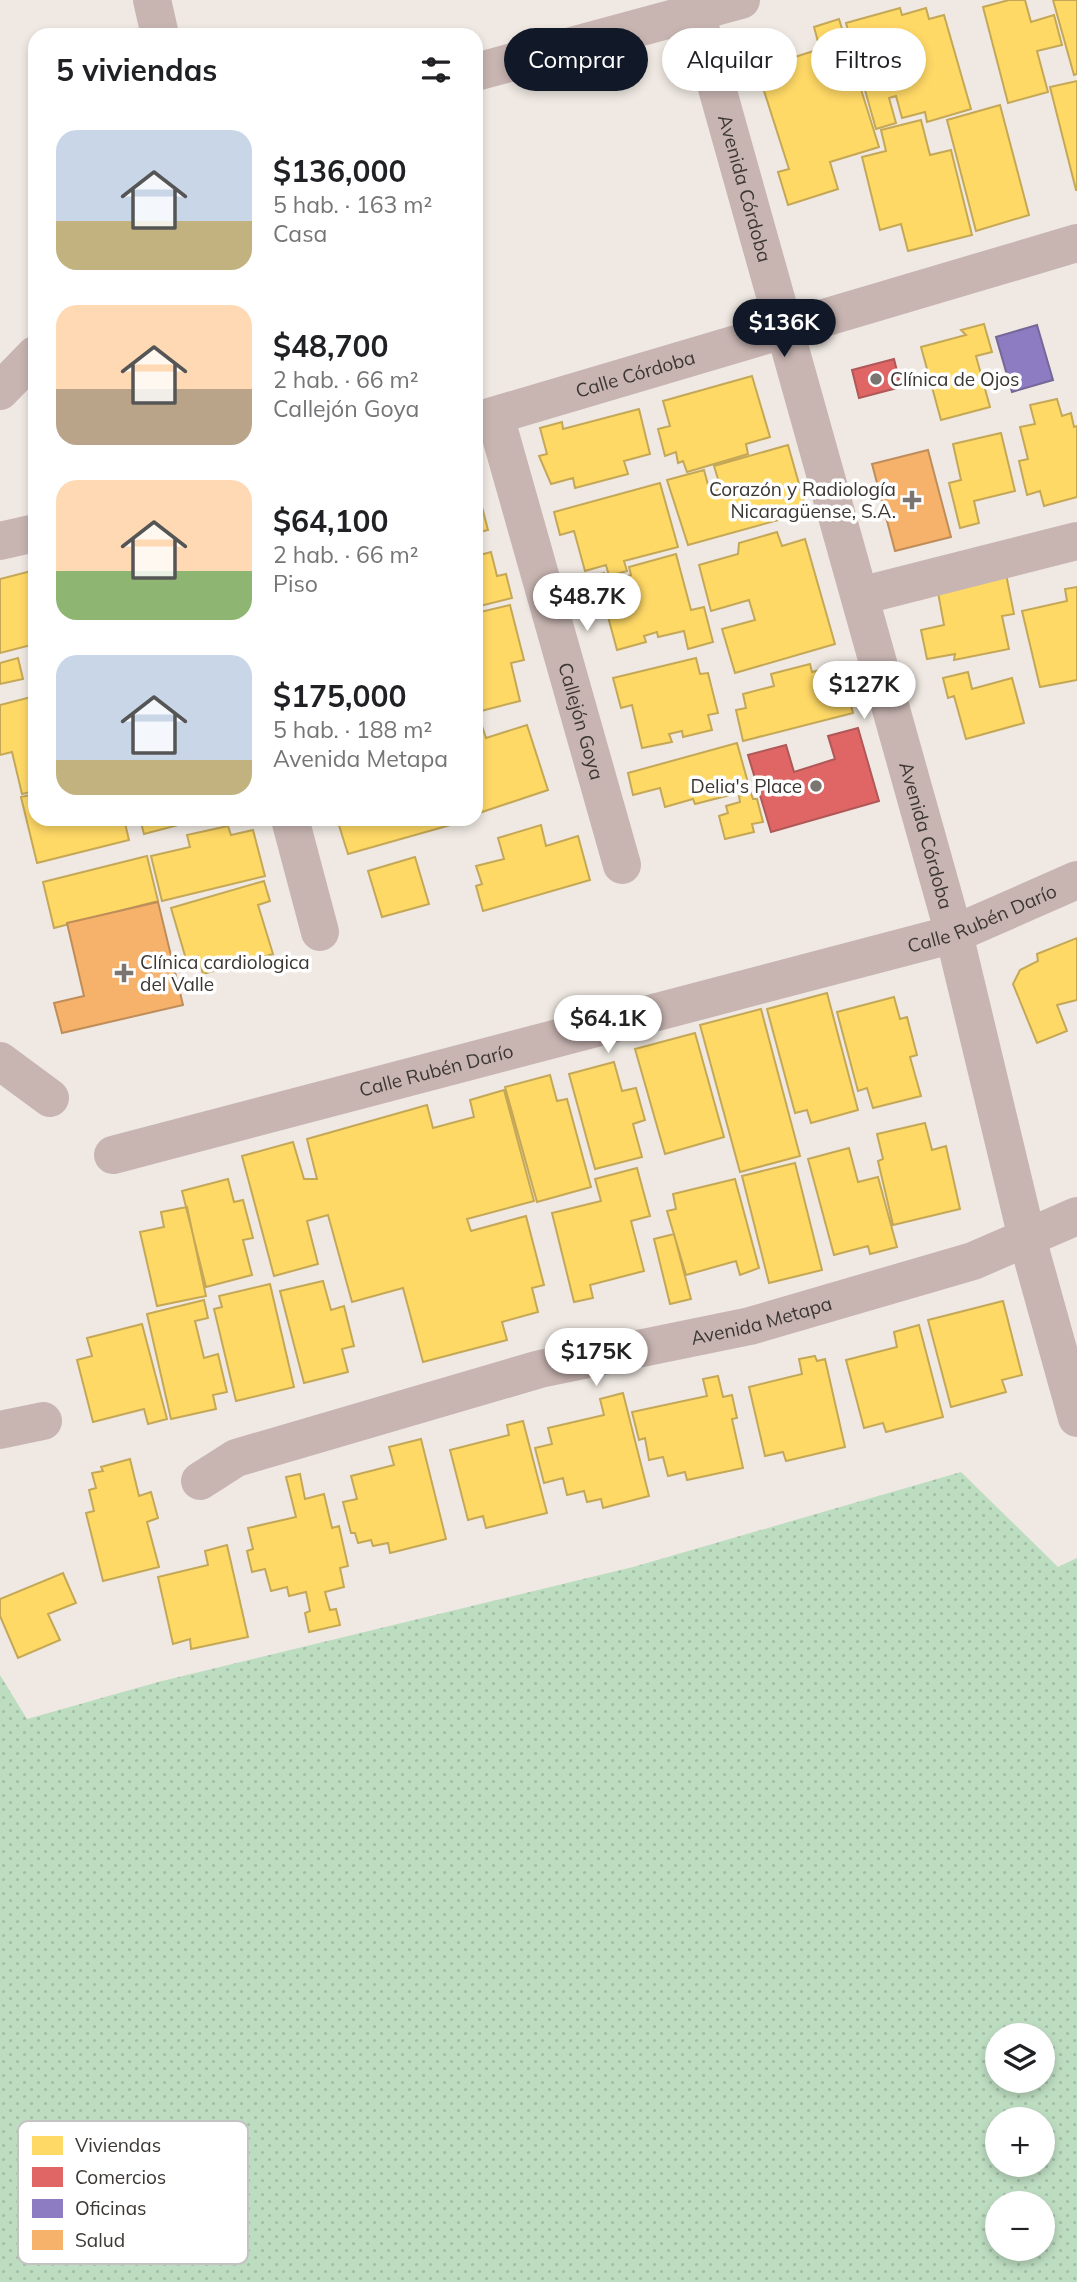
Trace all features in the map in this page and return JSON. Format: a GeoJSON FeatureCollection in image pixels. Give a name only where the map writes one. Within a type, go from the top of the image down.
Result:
{"type":"FeatureCollection","features":[{"type":"Feature","properties":{"kind":"street"},"geometry":{"type":"LineString","coordinates":[[152,0],[158,28]]}},
{"type":"Feature","properties":{"kind":"street"},"geometry":{"type":"LineString","coordinates":[[483,70],[741,0]]}},
{"type":"Feature","properties":{"kind":"street","name":"Avenida Córdoba"},"geometry":{"type":"LineString","coordinates":[[696,13],[782,328],[954,934],[1027,1238],[1077,1418]]}},
{"type":"Feature","properties":{"kind":"street","name":"Calle Córdoba"},"geometry":{"type":"LineString","coordinates":[[485,419],[782,328],[1077,243]]}},
{"type":"Feature","properties":{"kind":"street"},"geometry":{"type":"LineString","coordinates":[[0,391],[28,362]]}},
{"type":"Feature","properties":{"kind":"street","name":"Callejón Goya"},"geometry":{"type":"LineString","coordinates":[[485,419],[622,865]]}},
{"type":"Feature","properties":{"kind":"street"},"geometry":{"type":"LineString","coordinates":[[0,541],[28,535]]}},
{"type":"Feature","properties":{"kind":"street"},"geometry":{"type":"LineString","coordinates":[[860,596],[1077,541]]}},
{"type":"Feature","properties":{"kind":"street"},"geometry":{"type":"LineString","coordinates":[[292,826],[320,932]]}},
{"type":"Feature","properties":{"kind":"street","name":"Calle Rubén Darío"},"geometry":{"type":"LineString","coordinates":[[113,1155],[954,934],[1077,880]]}},
{"type":"Feature","properties":{"kind":"street"},"geometry":{"type":"LineString","coordinates":[[0,1061],[50,1098]]}},
{"type":"Feature","properties":{"kind":"street","name":"Avenida Metapa"},"geometry":{"type":"LineString","coordinates":[[200,1481],[236,1458],[540,1369],[750,1326],[973,1261],[1077,1216]]}},
{"type":"Feature","properties":{"kind":"street"},"geometry":{"type":"LineString","coordinates":[[0,1430],[43,1421]]}},
{"type":"Feature","properties":{"kind":"green space"},"geometry":{"type":"Polygon","coordinates":[[[961,1472],[1058,1567],[1077,1558],[1077,2282],[0,2282],[0,1675],[27,1719],[158,1682],[633,1567],[961,1472]]]}},
{"type":"Feature","properties":{"kind":"building: Viviendas"},"geometry":{"type":"Polygon","coordinates":[[[1009,0],[1025,0],[1031,22],[1054,15],[1062,45],[1037,51],[1048,92],[1008,103],[983,7],[1009,0]]]}},
{"type":"Feature","properties":{"kind":"building: Viviendas"},"geometry":{"type":"Polygon","coordinates":[[[1053,0],[1077,0],[1077,74],[1074,75],[1053,0]]]}},
{"type":"Feature","properties":{"kind":"building: Viviendas"},"geometry":{"type":"Polygon","coordinates":[[[900,8],[902,15],[926,8],[929,19],[944,15],[971,109],[927,122],[925,112],[902,118],[896,96],[889,98],[896,123],[876,129],[865,91],[926,91],[926,28],[847,28],[846,23],[900,8]]]}},
{"type":"Feature","properties":{"kind":"building: Viviendas"},"geometry":{"type":"Polygon","coordinates":[[[839,19],[842,28],[814,28],[839,19]]]}},
{"type":"Feature","properties":{"kind":"building: Viviendas"},"geometry":{"type":"Polygon","coordinates":[[[811,52],[811,91],[862,91],[879,147],[830,162],[838,189],[788,205],[778,172],[789,169],[764,91],[797,91],[797,56],[811,52]]]}},
{"type":"Feature","properties":{"kind":"building: Viviendas"},"geometry":{"type":"Polygon","coordinates":[[[1077,81],[1077,190],[1076,190],[1050,87],[1077,81]]]}},
{"type":"Feature","properties":{"kind":"building: Viviendas"},"geometry":{"type":"Polygon","coordinates":[[[1000,105],[1029,215],[976,231],[947,120],[1000,105]]]}},
{"type":"Feature","properties":{"kind":"building: Viviendas"},"geometry":{"type":"Polygon","coordinates":[[[921,120],[930,155],[951,150],[972,235],[908,251],[901,224],[880,230],[862,157],[886,151],[881,130],[921,120]]]}},
{"type":"Feature","properties":{"kind":"building: Viviendas"},"geometry":{"type":"Polygon","coordinates":[[[984,324],[992,352],[976,356],[990,407],[941,420],[921,347],[966,335],[961,330],[984,324]]]}},
{"type":"Feature","properties":{"kind":"building: Viviendas"},"geometry":{"type":"Polygon","coordinates":[[[752,376],[770,437],[746,444],[748,454],[687,472],[683,461],[678,463],[676,452],[665,456],[658,429],[670,426],[663,401],[752,376]]]}},
{"type":"Feature","properties":{"kind":"building: Viviendas"},"geometry":{"type":"Polygon","coordinates":[[[1057,399],[1062,416],[1071,413],[1074,427],[1077,426],[1077,497],[1044,506],[1040,491],[1027,495],[1019,461],[1028,459],[1020,427],[1035,424],[1030,405],[1057,399]]]}},
{"type":"Feature","properties":{"kind":"building: Viviendas"},"geometry":{"type":"Polygon","coordinates":[[[639,409],[650,454],[624,461],[628,474],[575,488],[573,478],[551,484],[539,456],[547,454],[540,428],[562,422],[563,429],[639,409]]]}},
{"type":"Feature","properties":{"kind":"building: Viviendas"},"geometry":{"type":"Polygon","coordinates":[[[1001,433],[1015,491],[974,501],[979,523],[960,528],[949,483],[961,480],[953,444],[1001,433]]]}},
{"type":"Feature","properties":{"kind":"building: Viviendas"},"geometry":{"type":"Polygon","coordinates":[[[788,445],[807,512],[688,545],[667,480],[704,470],[710,492],[721,489],[714,466],[788,445]]]}},
{"type":"Feature","properties":{"kind":"building: Viviendas"},"geometry":{"type":"Polygon","coordinates":[[[660,483],[678,547],[624,561],[627,571],[609,576],[606,565],[585,571],[574,531],[560,535],[554,512],[660,483]]]}},
{"type":"Feature","properties":{"kind":"building: Viviendas"},"geometry":{"type":"Polygon","coordinates":[[[483,511],[488,530],[483,531],[483,511]]]}},
{"type":"Feature","properties":{"kind":"building: Viviendas"},"geometry":{"type":"Polygon","coordinates":[[[777,532],[782,546],[805,539],[835,644],[735,673],[722,629],[755,620],[749,600],[711,611],[699,565],[738,554],[739,543],[777,532]]]}},
{"type":"Feature","properties":{"kind":"building: Viviendas"},"geometry":{"type":"Polygon","coordinates":[[[491,552],[497,576],[506,574],[512,598],[483,605],[483,554],[491,552]]]}},
{"type":"Feature","properties":{"kind":"building: Viviendas"},"geometry":{"type":"Polygon","coordinates":[[[676,554],[691,610],[704,607],[713,642],[688,649],[684,631],[658,637],[657,632],[644,636],[646,642],[617,650],[603,598],[590,602],[584,579],[604,573],[607,582],[631,575],[629,567],[676,554]]]}},
{"type":"Feature","properties":{"kind":"building: Viviendas"},"geometry":{"type":"Polygon","coordinates":[[[28,572],[28,646],[0,653],[0,579],[28,572]]]}},
{"type":"Feature","properties":{"kind":"building: Viviendas"},"geometry":{"type":"Polygon","coordinates":[[[1006,574],[1014,614],[1002,616],[1009,649],[954,660],[955,654],[927,659],[921,630],[944,625],[937,587],[1006,574]]]}},
{"type":"Feature","properties":{"kind":"building: Viviendas"},"geometry":{"type":"Polygon","coordinates":[[[1077,587],[1077,680],[1040,687],[1022,611],[1067,601],[1065,589],[1077,587]]]}},
{"type":"Feature","properties":{"kind":"building: Viviendas"},"geometry":{"type":"Polygon","coordinates":[[[510,605],[524,660],[511,663],[520,701],[483,710],[483,611],[510,605]]]}},
{"type":"Feature","properties":{"kind":"building: Viviendas"},"geometry":{"type":"Polygon","coordinates":[[[18,658],[23,679],[0,684],[0,663],[18,658]]]}},
{"type":"Feature","properties":{"kind":"building: Viviendas"},"geometry":{"type":"Polygon","coordinates":[[[696,658],[700,674],[708,673],[718,713],[708,715],[712,730],[683,737],[682,731],[669,734],[672,742],[642,748],[632,705],[621,708],[613,678],[696,658]]]}},
{"type":"Feature","properties":{"kind":"building: Viviendas"},"geometry":{"type":"Polygon","coordinates":[[[810,664],[812,672],[841,665],[853,713],[743,741],[736,710],[746,708],[743,694],[774,686],[771,674],[810,664]]]}},
{"type":"Feature","properties":{"kind":"building: Viviendas"},"geometry":{"type":"Polygon","coordinates":[[[968,672],[972,689],[1012,678],[1024,723],[966,739],[954,696],[948,698],[943,678],[968,672]]]}},
{"type":"Feature","properties":{"kind":"building: Viviendas"},"geometry":{"type":"Polygon","coordinates":[[[28,698],[28,793],[22,794],[12,752],[0,755],[0,705],[28,698]]]}},
{"type":"Feature","properties":{"kind":"building: Viviendas"},"geometry":{"type":"Polygon","coordinates":[[[527,725],[548,790],[483,812],[483,729],[486,738],[527,725]]]}},
{"type":"Feature","properties":{"kind":"building: Viviendas"},"geometry":{"type":"Polygon","coordinates":[[[737,743],[750,790],[695,804],[693,799],[665,807],[660,788],[633,795],[628,773],[737,743]]]}},
{"type":"Feature","properties":{"kind":"building: Viviendas"},"geometry":{"type":"Polygon","coordinates":[[[751,793],[753,799],[757,799],[763,822],[752,824],[754,832],[725,839],[719,816],[728,813],[726,806],[740,802],[739,796],[751,793]]]}},
{"type":"Feature","properties":{"kind":"building: Viviendas"},"geometry":{"type":"Polygon","coordinates":[[[28,796],[28,826],[21,797],[28,796]]]}},
{"type":"Feature","properties":{"kind":"building: Viviendas"},"geometry":{"type":"Polygon","coordinates":[[[541,825],[546,846],[578,836],[590,880],[483,911],[476,886],[482,884],[476,866],[504,859],[498,838],[541,825]]]}},
{"type":"Feature","properties":{"kind":"building: Viviendas"},"geometry":{"type":"Polygon","coordinates":[[[28,826],[126,826],[129,840],[37,863],[28,826]]]}},
{"type":"Feature","properties":{"kind":"building: Viviendas"},"geometry":{"type":"Polygon","coordinates":[[[142,826],[174,826],[144,834],[142,826]]]}},
{"type":"Feature","properties":{"kind":"building: Viviendas"},"geometry":{"type":"Polygon","coordinates":[[[228,826],[231,835],[253,830],[265,876],[162,901],[151,856],[190,847],[187,835],[228,826]]]}},
{"type":"Feature","properties":{"kind":"building: Viviendas"},"geometry":{"type":"Polygon","coordinates":[[[339,826],[447,826],[348,854],[339,826]]]}},
{"type":"Feature","properties":{"kind":"building: Viviendas"},"geometry":{"type":"Polygon","coordinates":[[[147,856],[158,901],[54,928],[43,882],[147,856]]]}},
{"type":"Feature","properties":{"kind":"building: Viviendas"},"geometry":{"type":"Polygon","coordinates":[[[415,857],[429,904],[382,917],[368,871],[415,857]]]}},
{"type":"Feature","properties":{"kind":"building: Viviendas"},"geometry":{"type":"Polygon","coordinates":[[[264,881],[270,901],[258,905],[273,954],[203,974],[198,956],[186,959],[171,908],[264,881]]]}},
{"type":"Feature","properties":{"kind":"building: Viviendas"},"geometry":{"type":"Polygon","coordinates":[[[1077,938],[1077,1000],[1057,1005],[1067,1031],[1037,1043],[1013,984],[1020,970],[1038,961],[1037,954],[1077,938]]]}},
{"type":"Feature","properties":{"kind":"building: Viviendas"},"geometry":{"type":"Polygon","coordinates":[[[827,993],[858,1110],[811,1123],[807,1110],[795,1113],[767,1009],[827,993]]]}},
{"type":"Feature","properties":{"kind":"building: Viviendas"},"geometry":{"type":"Polygon","coordinates":[[[894,997],[900,1019],[907,1017],[917,1055],[910,1057],[921,1096],[873,1108],[867,1088],[858,1091],[837,1012],[894,997]]]}},
{"type":"Feature","properties":{"kind":"building: Viviendas"},"geometry":{"type":"Polygon","coordinates":[[[761,1009],[800,1156],[740,1172],[700,1025],[761,1009]]]}},
{"type":"Feature","properties":{"kind":"building: Viviendas"},"geometry":{"type":"Polygon","coordinates":[[[695,1033],[724,1137],[665,1154],[635,1049],[695,1033]]]}},
{"type":"Feature","properties":{"kind":"building: Viviendas"},"geometry":{"type":"Polygon","coordinates":[[[614,1062],[622,1091],[636,1088],[645,1120],[633,1124],[642,1157],[595,1169],[569,1074],[614,1062]]]}},
{"type":"Feature","properties":{"kind":"building: Viviendas"},"geometry":{"type":"Polygon","coordinates":[[[550,1075],[557,1101],[567,1099],[591,1187],[537,1202],[505,1087],[550,1075]]]}},
{"type":"Feature","properties":{"kind":"building: Viviendas"},"geometry":{"type":"Polygon","coordinates":[[[504,1090],[534,1201],[467,1219],[471,1231],[526,1216],[544,1285],[532,1288],[538,1312],[502,1322],[507,1340],[423,1362],[403,1288],[352,1302],[328,1215],[307,1221],[318,1264],[274,1276],[242,1156],[293,1142],[304,1179],[317,1179],[307,1139],[427,1105],[433,1128],[474,1117],[470,1100],[504,1090]]]}},
{"type":"Feature","properties":{"kind":"building: Viviendas"},"geometry":{"type":"Polygon","coordinates":[[[925,1123],[932,1150],[946,1146],[960,1209],[893,1225],[878,1161],[883,1159],[877,1134],[925,1123]]]}},
{"type":"Feature","properties":{"kind":"building: Viviendas"},"geometry":{"type":"Polygon","coordinates":[[[849,1148],[858,1182],[878,1177],[897,1247],[870,1254],[868,1246],[834,1255],[808,1159],[849,1148]]]}},
{"type":"Feature","properties":{"kind":"building: Viviendas"},"geometry":{"type":"Polygon","coordinates":[[[795,1163],[822,1270],[769,1283],[742,1176],[795,1163]]]}},
{"type":"Feature","properties":{"kind":"building: Viviendas"},"geometry":{"type":"Polygon","coordinates":[[[637,1168],[650,1216],[631,1221],[644,1271],[590,1285],[593,1298],[574,1302],[552,1213],[601,1201],[595,1179],[637,1168]]]}},
{"type":"Feature","properties":{"kind":"building: Viviendas"},"geometry":{"type":"Polygon","coordinates":[[[228,1179],[234,1202],[243,1200],[253,1238],[243,1240],[252,1275],[206,1287],[182,1191],[228,1179]]]}},
{"type":"Feature","properties":{"kind":"building: Viviendas"},"geometry":{"type":"Polygon","coordinates":[[[735,1179],[759,1268],[740,1275],[736,1261],[686,1275],[667,1211],[676,1209],[673,1194],[735,1179]]]}},
{"type":"Feature","properties":{"kind":"building: Viviendas"},"geometry":{"type":"Polygon","coordinates":[[[187,1207],[206,1296],[157,1306],[140,1232],[164,1227],[161,1212],[187,1207]]]}},
{"type":"Feature","properties":{"kind":"building: Viviendas"},"geometry":{"type":"Polygon","coordinates":[[[674,1234],[691,1299],[670,1304],[654,1239],[674,1234]]]}},
{"type":"Feature","properties":{"kind":"building: Viviendas"},"geometry":{"type":"Polygon","coordinates":[[[323,1281],[331,1310],[344,1306],[354,1346],[342,1349],[348,1372],[304,1383],[280,1291],[323,1281]]]}},
{"type":"Feature","properties":{"kind":"building: Viviendas"},"geometry":{"type":"Polygon","coordinates":[[[270,1284],[294,1387],[236,1401],[214,1309],[222,1307],[219,1296],[270,1284]]]}},
{"type":"Feature","properties":{"kind":"building: Viviendas"},"geometry":{"type":"Polygon","coordinates":[[[204,1300],[208,1318],[195,1321],[204,1358],[218,1354],[227,1392],[213,1395],[216,1409],[171,1419],[147,1314],[204,1300]]]}},
{"type":"Feature","properties":{"kind":"building: Viviendas"},"geometry":{"type":"Polygon","coordinates":[[[1003,1301],[1022,1375],[1002,1380],[1006,1392],[951,1407],[928,1320],[1003,1301]]]}},
{"type":"Feature","properties":{"kind":"building: Viviendas"},"geometry":{"type":"Polygon","coordinates":[[[142,1324],[167,1419],[148,1424],[144,1409],[93,1422],[77,1360],[92,1356],[87,1338],[142,1324]]]}},
{"type":"Feature","properties":{"kind":"building: Viviendas"},"geometry":{"type":"Polygon","coordinates":[[[919,1325],[943,1417],[886,1432],[883,1423],[864,1428],[846,1360],[897,1347],[894,1332],[919,1325]]]}},
{"type":"Feature","properties":{"kind":"building: Viviendas"},"geometry":{"type":"Polygon","coordinates":[[[815,1356],[817,1361],[825,1359],[845,1447],[786,1461],[783,1452],[765,1456],[749,1387],[802,1374],[799,1359],[815,1356]]]}},
{"type":"Feature","properties":{"kind":"building: Viviendas"},"geometry":{"type":"Polygon","coordinates":[[[718,1376],[723,1397],[732,1395],[737,1418],[732,1419],[743,1468],[687,1480],[685,1472],[668,1476],[663,1457],[649,1460],[645,1438],[639,1440],[632,1412],[707,1396],[703,1379],[718,1376]]]}},
{"type":"Feature","properties":{"kind":"building: Viviendas"},"geometry":{"type":"Polygon","coordinates":[[[623,1393],[649,1496],[603,1508],[601,1499],[587,1502],[584,1491],[567,1495],[563,1478],[544,1483],[535,1448],[552,1444],[548,1428],[604,1415],[600,1399],[623,1393]]]}},
{"type":"Feature","properties":{"kind":"building: Viviendas"},"geometry":{"type":"Polygon","coordinates":[[[523,1421],[547,1513],[486,1528],[483,1516],[468,1520],[450,1450],[509,1435],[507,1425],[523,1421]]]}},
{"type":"Feature","properties":{"kind":"building: Viviendas"},"geometry":{"type":"Polygon","coordinates":[[[421,1439],[446,1539],[390,1553],[388,1543],[373,1546],[371,1540],[358,1543],[355,1533],[351,1533],[343,1502],[357,1499],[351,1476],[394,1465],[389,1447],[421,1439]]]}},
{"type":"Feature","properties":{"kind":"building: Viviendas"},"geometry":{"type":"Polygon","coordinates":[[[130,1459],[139,1496],[151,1492],[158,1518],[147,1522],[159,1567],[103,1581],[86,1513],[94,1511],[89,1490],[96,1488],[92,1473],[103,1471],[101,1467],[130,1459]]]}},
{"type":"Feature","properties":{"kind":"building: Viviendas"},"geometry":{"type":"Polygon","coordinates":[[[300,1474],[305,1499],[324,1494],[332,1528],[339,1526],[348,1566],[340,1568],[344,1587],[325,1592],[330,1610],[336,1609],[340,1625],[309,1632],[305,1613],[310,1611],[306,1592],[289,1596],[287,1587],[271,1591],[265,1569],[252,1572],[247,1551],[253,1549],[248,1528],[296,1517],[286,1477],[300,1474]]]}},
{"type":"Feature","properties":{"kind":"building: Viviendas"},"geometry":{"type":"Polygon","coordinates":[[[227,1545],[248,1637],[191,1649],[190,1639],[173,1644],[158,1577],[208,1565],[205,1551],[227,1545]]]}},
{"type":"Feature","properties":{"kind":"building: Viviendas"},"geometry":{"type":"Polygon","coordinates":[[[63,1573],[76,1603],[48,1614],[60,1640],[18,1658],[0,1616],[0,1599],[63,1573]]]}},
{"type":"Feature","properties":{"kind":"building: Comercios","name":"Clínica de Ojos"},"geometry":{"type":"Polygon","coordinates":[[[894,359],[901,387],[859,398],[852,370],[894,359]]]}},
{"type":"Feature","properties":{"kind":"building: Comercios","name":"Delia's Place"},"geometry":{"type":"Polygon","coordinates":[[[858,728],[879,801],[771,832],[748,755],[786,745],[794,772],[835,759],[828,736],[858,728]]]}},
{"type":"Feature","properties":{"kind":"building: Oficinas"},"geometry":{"type":"Polygon","coordinates":[[[1037,325],[1053,380],[1012,392],[996,337],[1037,325]]]}},
{"type":"Feature","properties":{"kind":"building: Salud","name":"Corazón y Radiología Nicaragüense, S.A."},"geometry":{"type":"Polygon","coordinates":[[[928,450],[951,537],[895,551],[872,464],[928,450]]]}},
{"type":"Feature","properties":{"kind":"building: Salud"},"geometry":{"type":"Polygon","coordinates":[[[158,902],[183,1005],[62,1033],[54,1003],[84,996],[67,923],[158,902]]]}},
{"type":"Feature","properties":{"kind":"place","name":"Clínica de Ojos"},"geometry":{"type":"Point","coordinates":[876,379]}},
{"type":"Feature","properties":{"kind":"place","name":"Corazón y Radiología Nicaragüense, S.A."},"geometry":{"type":"Point","coordinates":[912,500]}},
{"type":"Feature","properties":{"kind":"place","name":"Delia's Place"},"geometry":{"type":"Point","coordinates":[816,786]}},
{"type":"Feature","properties":{"kind":"place","name":"Clínica cardiologica del Valle"},"geometry":{"type":"Point","coordinates":[124,973]}}]}
